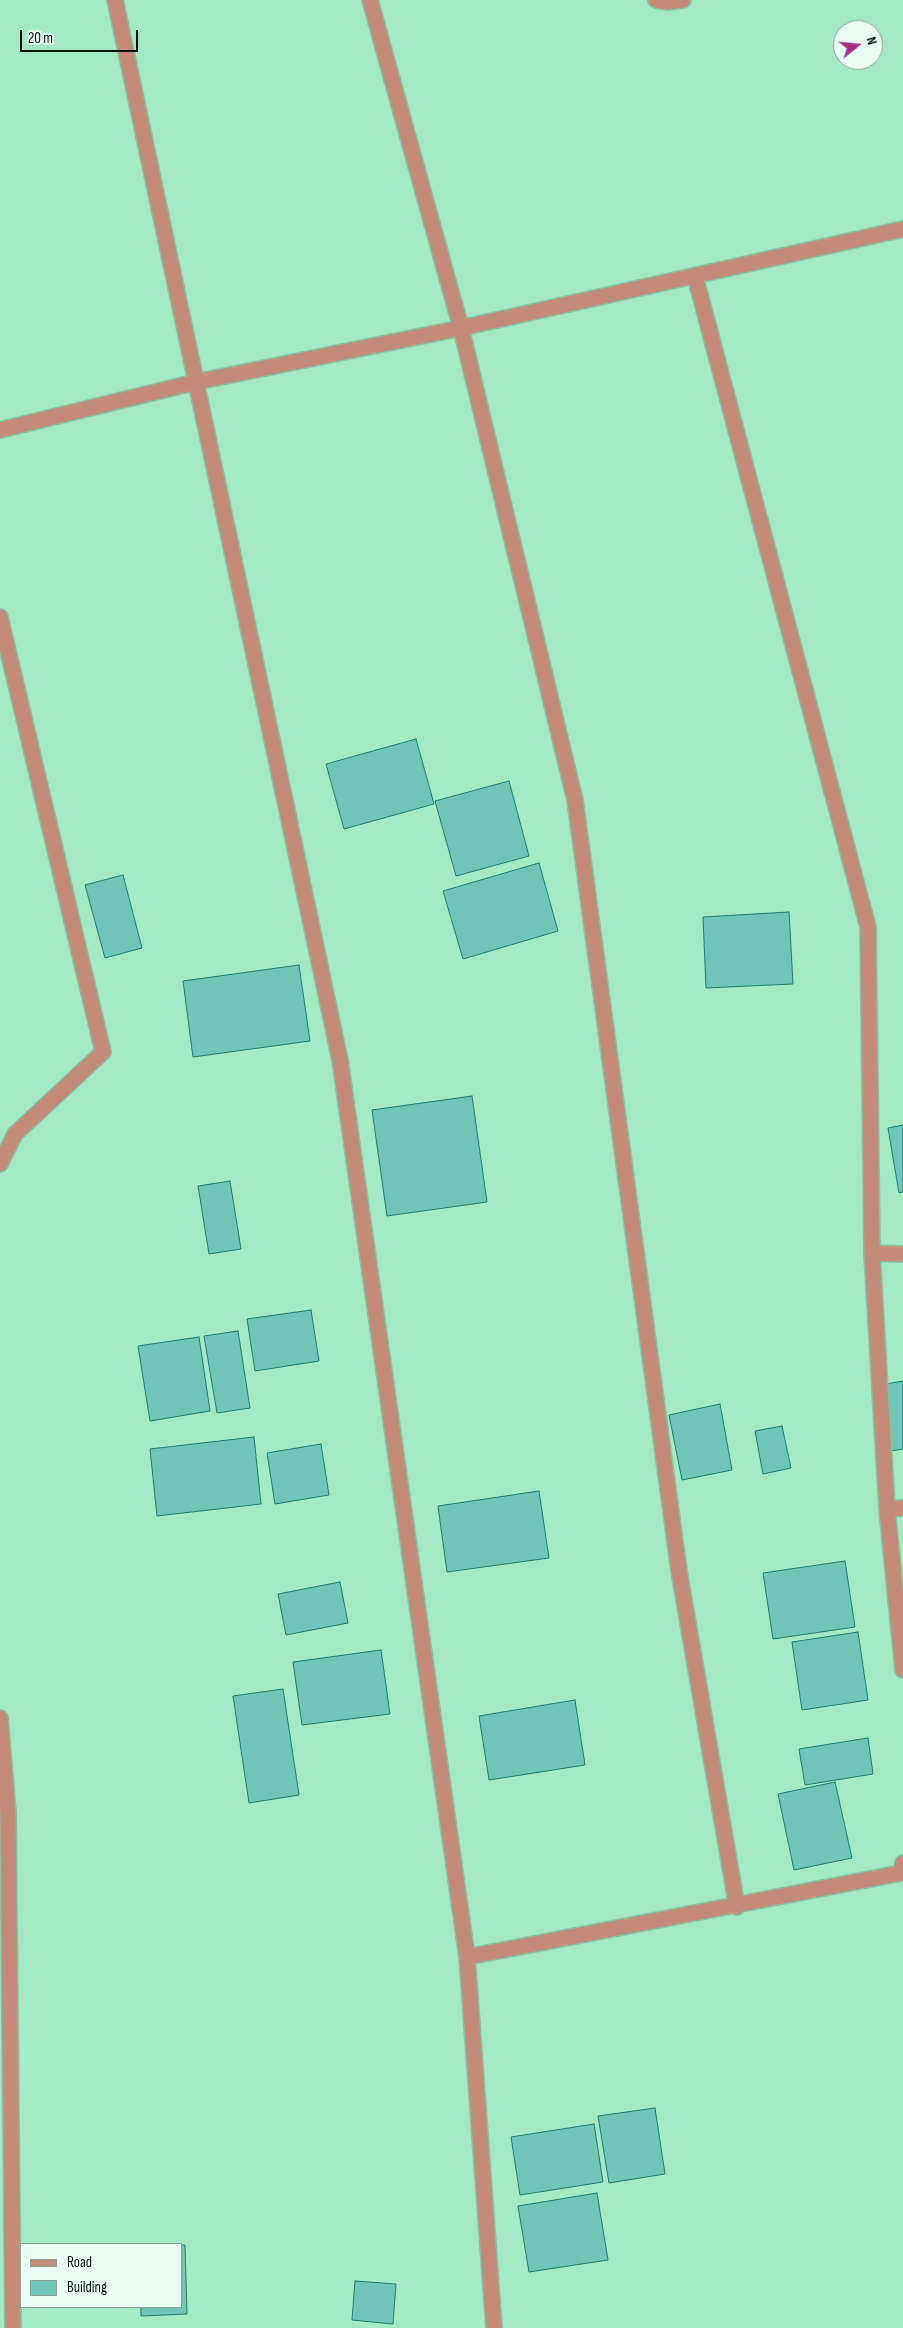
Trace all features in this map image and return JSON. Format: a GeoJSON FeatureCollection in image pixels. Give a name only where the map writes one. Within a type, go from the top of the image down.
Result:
{"type":"FeatureCollection","features":[{"type":"Feature","properties":{"kind":"street"},"geometry":{"type":"LineString","coordinates":[[115,0],[340,1060],[467,1957],[494,2328]]}},
{"type":"Feature","properties":{"kind":"street"},"geometry":{"type":"LineString","coordinates":[[370,0],[461,328],[575,800],[680,1571],[736,1907]]}},
{"type":"Feature","properties":{"kind":"street"},"geometry":{"type":"LineString","coordinates":[[656,0],[667,2],[683,0]]}},
{"type":"Feature","properties":{"kind":"street"},"geometry":{"type":"LineString","coordinates":[[0,430],[196,382],[461,328],[903,229]]}},
{"type":"Feature","properties":{"kind":"street"},"geometry":{"type":"LineString","coordinates":[[695,276],[868,927],[872,1253],[887,1509],[903,1670]]}},
{"type":"Feature","properties":{"kind":"street"},"geometry":{"type":"LineString","coordinates":[[0,617],[102,1052],[14,1134],[0,1164]]}},
{"type":"Feature","properties":{"kind":"street"},"geometry":{"type":"LineString","coordinates":[[872,1253],[903,1254]]}},
{"type":"Feature","properties":{"kind":"street"},"geometry":{"type":"LineString","coordinates":[[887,1509],[903,1508]]}},
{"type":"Feature","properties":{"kind":"street"},"geometry":{"type":"LineString","coordinates":[[0,1718],[8,1813],[13,2328]]}},
{"type":"Feature","properties":{"kind":"street"},"geometry":{"type":"LineString","coordinates":[[467,1957],[736,1907],[902,1873],[903,1863]]}},
{"type":"Feature","properties":{"kind":"building"},"geometry":{"type":"Polygon","coordinates":[[[416,739],[434,804],[344,829],[326,764],[416,739]]]}},
{"type":"Feature","properties":{"kind":"building"},"geometry":{"type":"Polygon","coordinates":[[[509,781],[529,856],[456,876],[435,801],[509,781]]]}},
{"type":"Feature","properties":{"kind":"building"},"geometry":{"type":"Polygon","coordinates":[[[539,863],[558,931],[463,959],[443,891],[539,863]]]}},
{"type":"Feature","properties":{"kind":"building"},"geometry":{"type":"Polygon","coordinates":[[[123,875],[142,948],[105,958],[85,885],[123,875]]]}},
{"type":"Feature","properties":{"kind":"building"},"geometry":{"type":"Polygon","coordinates":[[[789,912],[793,984],[706,988],[703,917],[789,912]]]}},
{"type":"Feature","properties":{"kind":"building"},"geometry":{"type":"Polygon","coordinates":[[[299,965],[310,1041],[193,1057],[183,981],[299,965]]]}},
{"type":"Feature","properties":{"kind":"building"},"geometry":{"type":"Polygon","coordinates":[[[472,1096],[487,1202],[387,1216],[372,1110],[472,1096]]]}},
{"type":"Feature","properties":{"kind":"building"},"geometry":{"type":"Polygon","coordinates":[[[903,1125],[903,1192],[899,1193],[888,1128],[903,1125]]]}},
{"type":"Feature","properties":{"kind":"building"},"geometry":{"type":"Polygon","coordinates":[[[230,1181],[241,1249],[209,1254],[198,1186],[230,1181]]]}},
{"type":"Feature","properties":{"kind":"building"},"geometry":{"type":"Polygon","coordinates":[[[311,1310],[319,1361],[255,1371],[247,1319],[311,1310]]]}},
{"type":"Feature","properties":{"kind":"building"},"geometry":{"type":"Polygon","coordinates":[[[238,1331],[250,1408],[217,1413],[204,1336],[238,1331]]]}},
{"type":"Feature","properties":{"kind":"building"},"geometry":{"type":"Polygon","coordinates":[[[199,1337],[210,1411],[150,1421],[138,1346],[199,1337]]]}},
{"type":"Feature","properties":{"kind":"building"},"geometry":{"type":"Polygon","coordinates":[[[903,1381],[903,1449],[891,1451],[880,1385],[903,1381]]]}},
{"type":"Feature","properties":{"kind":"building"},"geometry":{"type":"Polygon","coordinates":[[[720,1404],[732,1470],[682,1480],[669,1415],[720,1404]]]}},
{"type":"Feature","properties":{"kind":"building"},"geometry":{"type":"Polygon","coordinates":[[[782,1426],[791,1468],[763,1474],[755,1431],[782,1426]]]}},
{"type":"Feature","properties":{"kind":"building"},"geometry":{"type":"Polygon","coordinates":[[[254,1437],[261,1504],[157,1516],[150,1449],[254,1437]]]}},
{"type":"Feature","properties":{"kind":"building"},"geometry":{"type":"Polygon","coordinates":[[[321,1444],[329,1495],[275,1504],[267,1453],[321,1444]]]}},
{"type":"Feature","properties":{"kind":"building"},"geometry":{"type":"Polygon","coordinates":[[[539,1491],[549,1558],[447,1572],[438,1506],[539,1491]]]}},
{"type":"Feature","properties":{"kind":"building"},"geometry":{"type":"Polygon","coordinates":[[[845,1561],[855,1627],[773,1639],[763,1573],[845,1561]]]}},
{"type":"Feature","properties":{"kind":"building"},"geometry":{"type":"Polygon","coordinates":[[[340,1582],[348,1623],[286,1635],[278,1594],[340,1582]]]}},
{"type":"Feature","properties":{"kind":"building"},"geometry":{"type":"Polygon","coordinates":[[[858,1632],[868,1700],[802,1710],[792,1642],[858,1632]]]}},
{"type":"Feature","properties":{"kind":"building"},"geometry":{"type":"Polygon","coordinates":[[[381,1650],[390,1714],[302,1725],[293,1662],[381,1650]]]}},
{"type":"Feature","properties":{"kind":"building"},"geometry":{"type":"Polygon","coordinates":[[[283,1689],[299,1795],[249,1803],[233,1696],[283,1689]]]}},
{"type":"Feature","properties":{"kind":"building"},"geometry":{"type":"Polygon","coordinates":[[[575,1700],[585,1765],[489,1780],[479,1716],[575,1700]]]}},
{"type":"Feature","properties":{"kind":"building"},"geometry":{"type":"Polygon","coordinates":[[[868,1738],[873,1774],[805,1785],[799,1749],[868,1738]]]}},
{"type":"Feature","properties":{"kind":"building"},"geometry":{"type":"Polygon","coordinates":[[[835,1782],[852,1858],[794,1870],[778,1794],[835,1782]]]}},
{"type":"Feature","properties":{"kind":"building"},"geometry":{"type":"Polygon","coordinates":[[[655,2108],[665,2174],[609,2183],[598,2116],[655,2108]]]}},
{"type":"Feature","properties":{"kind":"building"},"geometry":{"type":"Polygon","coordinates":[[[594,2124],[603,2182],[520,2195],[511,2137],[594,2124]]]}},
{"type":"Feature","properties":{"kind":"building"},"geometry":{"type":"Polygon","coordinates":[[[597,2193],[608,2260],[529,2272],[518,2206],[597,2193]]]}},
{"type":"Feature","properties":{"kind":"building"},"geometry":{"type":"Polygon","coordinates":[[[182,2245],[185,2245],[187,2314],[141,2316],[141,2308],[182,2308],[182,2245]]]}},
{"type":"Feature","properties":{"kind":"building"},"geometry":{"type":"Polygon","coordinates":[[[355,2281],[396,2284],[393,2324],[352,2320],[355,2281]]]}}]}
